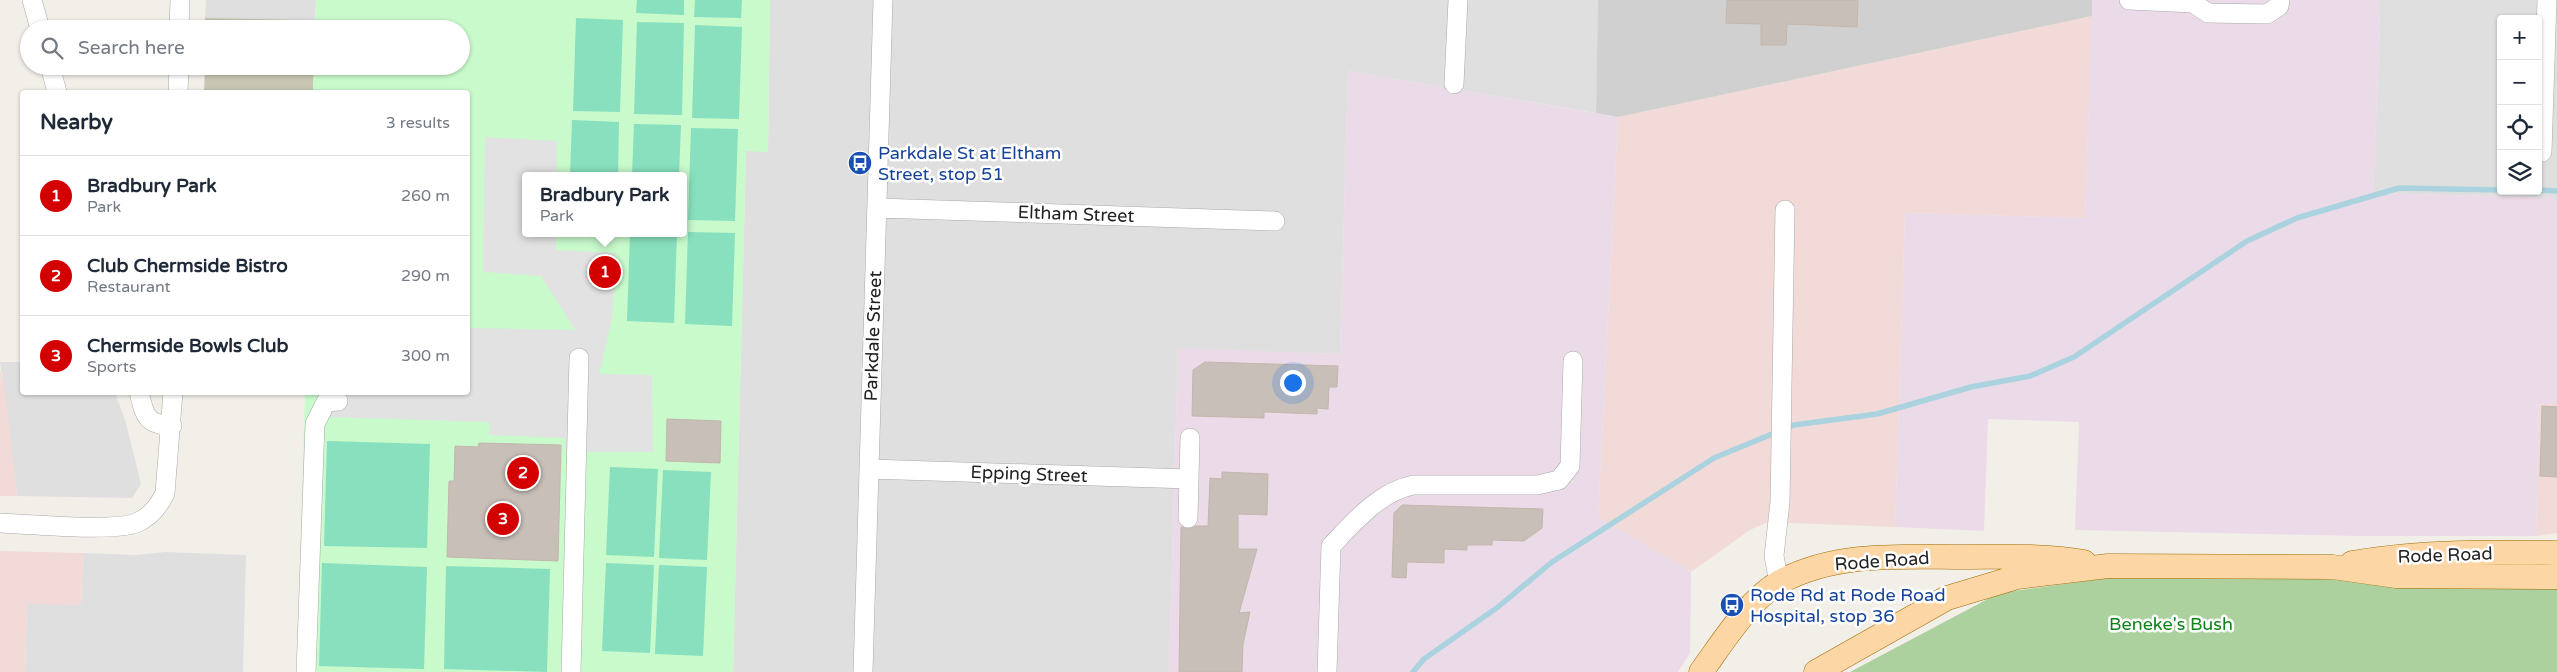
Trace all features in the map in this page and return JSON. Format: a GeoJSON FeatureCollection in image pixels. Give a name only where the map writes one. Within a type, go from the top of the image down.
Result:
{"type":"FeatureCollection","features":[{"type":"Feature","properties":{"kind":"main road","name":"Rode Road"},"geometry":{"type":"LineString","coordinates":[[2333,567],[2392,556],[2442,553],[2557,553]]}},
{"type":"Feature","properties":{"kind":"main road","name":"Rode Road"},"geometry":{"type":"LineString","coordinates":[[1706,667],[1742,617],[1779,583],[1833,562],[1876,557],[2054,557],[2108,566]]}},
{"type":"Feature","properties":{"kind":"main road","name":"Rode Road"},"geometry":{"type":"LineString","coordinates":[[1816,672],[1947,598],[2017,577],[2108,566],[2333,567],[2396,576],[2557,577]]}},
{"type":"Feature","properties":{"kind":"street"},"geometry":{"type":"LineString","coordinates":[[32,0],[38,20]]}},
{"type":"Feature","properties":{"kind":"street"},"geometry":{"type":"LineString","coordinates":[[179,20],[180,0]]}},
{"type":"Feature","properties":{"kind":"street","name":"Parkdale Street"},"geometry":{"type":"LineString","coordinates":[[863,672],[883,0]]}},
{"type":"Feature","properties":{"kind":"street"},"geometry":{"type":"LineString","coordinates":[[1454,84],[1458,0]]}},
{"type":"Feature","properties":{"kind":"street"},"geometry":{"type":"LineString","coordinates":[[2129,0],[2193,3],[2208,13],[2267,14],[2279,6],[2280,0]]}},
{"type":"Feature","properties":{"kind":"street"},"geometry":{"type":"LineString","coordinates":[[2542,152],[2547,0]]}},
{"type":"Feature","properties":{"kind":"street"},"geometry":{"type":"LineString","coordinates":[[52,75],[56,90]]}},
{"type":"Feature","properties":{"kind":"street"},"geometry":{"type":"LineString","coordinates":[[178,90],[179,75]]}},
{"type":"Feature","properties":{"kind":"street","name":"Eltham Street"},"geometry":{"type":"LineString","coordinates":[[877,208],[1275,221]]}},
{"type":"Feature","properties":{"kind":"street"},"geometry":{"type":"LineString","coordinates":[[1779,583],[1774,556],[1780,502],[1785,210]]}},
{"type":"Feature","properties":{"kind":"street"},"geometry":{"type":"LineString","coordinates":[[571,672],[579,358]]}},
{"type":"Feature","properties":{"kind":"street"},"geometry":{"type":"LineString","coordinates":[[1327,672],[1330,546],[1378,500],[1402,488],[1413,485],[1538,485],[1559,480],[1570,466],[1573,361]]}},
{"type":"Feature","properties":{"kind":"street"},"geometry":{"type":"LineString","coordinates":[[140,395],[149,420],[157,425],[172,426]]}},
{"type":"Feature","properties":{"kind":"street"},"geometry":{"type":"LineString","coordinates":[[0,523],[115,526],[135,523],[153,512],[165,492],[172,426],[173,395]]}},
{"type":"Feature","properties":{"kind":"street"},"geometry":{"type":"LineString","coordinates":[[306,672],[315,424],[326,402],[338,401]]}},
{"type":"Feature","properties":{"kind":"street"},"geometry":{"type":"LineString","coordinates":[[1188,518],[1190,438]]}},
{"type":"Feature","properties":{"kind":"street","name":"Epping Street"},"geometry":{"type":"LineString","coordinates":[[869,470],[1188,479]]}},
{"type":"Feature","properties":{"kind":"shaded area"},"geometry":{"type":"Polygon","coordinates":[[[206,0],[316,0],[315,20],[205,18],[206,0]]]}},
{"type":"Feature","properties":{"kind":"shaded area"},"geometry":{"type":"Polygon","coordinates":[[[770,0],[1598,0],[1596,113],[1348,71],[1340,354],[1178,349],[1169,672],[733,672],[746,151],[768,151],[770,0]]]}},
{"type":"Feature","properties":{"kind":"shaded area"},"geometry":{"type":"Polygon","coordinates":[[[1598,0],[2092,0],[2092,16],[1618,117],[1596,113],[1598,0]]]}},
{"type":"Feature","properties":{"kind":"shaded area"},"geometry":{"type":"Polygon","coordinates":[[[2092,0],[2378,0],[2380,25],[2373,193],[2557,198],[2557,404],[2539,404],[2536,536],[2360,536],[2075,530],[2079,422],[1988,419],[1984,531],[1895,527],[1905,213],[2085,218],[2092,0]]]}},
{"type":"Feature","properties":{"kind":"shaded area"},"geometry":{"type":"Polygon","coordinates":[[[2378,0],[2557,0],[2557,198],[2373,193],[2380,25],[2378,0]]]}},
{"type":"Feature","properties":{"kind":"shaded area"},"geometry":{"type":"Polygon","coordinates":[[[2092,16],[2085,218],[1905,213],[1895,527],[1768,522],[1750,530],[1691,572],[1598,517],[1618,117],[2092,16]]]}},
{"type":"Feature","properties":{"kind":"shaded area"},"geometry":{"type":"Polygon","coordinates":[[[205,18],[315,20],[205,20],[205,18]]]}},
{"type":"Feature","properties":{"kind":"shaded area"},"geometry":{"type":"Polygon","coordinates":[[[1348,71],[1618,117],[1598,517],[1691,572],[1690,653],[1678,672],[1169,672],[1178,348],[1340,354],[1348,71]]]}},
{"type":"Feature","properties":{"kind":"shaded area"},"geometry":{"type":"Polygon","coordinates":[[[205,75],[314,75],[313,90],[204,90],[205,75]]]}},
{"type":"Feature","properties":{"kind":"shaded area"},"geometry":{"type":"Polygon","coordinates":[[[485,137],[557,141],[557,172],[522,172],[522,237],[556,237],[556,250],[616,253],[612,319],[599,374],[652,375],[653,452],[565,452],[565,438],[489,435],[490,422],[326,417],[327,395],[470,395],[470,328],[575,330],[541,276],[483,272],[485,137]]]}},
{"type":"Feature","properties":{"kind":"shaded area"},"geometry":{"type":"Polygon","coordinates":[[[0,362],[20,362],[20,395],[116,395],[126,423],[141,484],[132,498],[17,496],[0,362]]]}},
{"type":"Feature","properties":{"kind":"shaded area"},"geometry":{"type":"Polygon","coordinates":[[[0,371],[5,389],[17,496],[0,496],[0,371]]]}},
{"type":"Feature","properties":{"kind":"shaded area"},"geometry":{"type":"Polygon","coordinates":[[[2539,403],[2557,404],[2557,533],[2536,536],[2539,403]]]}},
{"type":"Feature","properties":{"kind":"shaded area"},"geometry":{"type":"Polygon","coordinates":[[[0,551],[83,553],[81,605],[27,604],[25,672],[0,672],[0,551]]]}},
{"type":"Feature","properties":{"kind":"shaded area"},"geometry":{"type":"Polygon","coordinates":[[[165,552],[246,555],[243,672],[25,672],[27,603],[81,605],[83,553],[137,555],[165,552]]]}},
{"type":"Feature","properties":{"kind":"green space"},"geometry":{"type":"Polygon","coordinates":[[[316,0],[770,0],[768,152],[746,151],[733,672],[297,672],[305,395],[470,395],[470,90],[313,90],[314,75],[470,75],[470,20],[315,20],[316,0]]]}},
{"type":"Feature","properties":{"kind":"green space"},"geometry":{"type":"Polygon","coordinates":[[[637,0],[684,0],[684,15],[636,13],[637,0]]]}},
{"type":"Feature","properties":{"kind":"green space"},"geometry":{"type":"Polygon","coordinates":[[[695,0],[742,0],[741,18],[694,17],[695,0]]]}},
{"type":"Feature","properties":{"kind":"green space"},"geometry":{"type":"Polygon","coordinates":[[[576,18],[623,20],[620,112],[573,111],[576,18]]]}},
{"type":"Feature","properties":{"kind":"green space"},"geometry":{"type":"Polygon","coordinates":[[[637,22],[684,23],[682,115],[634,114],[637,22]]]}},
{"type":"Feature","properties":{"kind":"green space"},"geometry":{"type":"Polygon","coordinates":[[[695,25],[742,27],[739,119],[692,118],[695,25]]]}},
{"type":"Feature","properties":{"kind":"green space"},"geometry":{"type":"Polygon","coordinates":[[[572,120],[619,122],[618,172],[570,172],[572,120]]]}},
{"type":"Feature","properties":{"kind":"green space"},"geometry":{"type":"Polygon","coordinates":[[[634,124],[681,125],[679,172],[632,172],[634,124]]]}},
{"type":"Feature","properties":{"kind":"green space"},"geometry":{"type":"Polygon","coordinates":[[[691,128],[738,129],[735,221],[688,220],[691,128]]]}},
{"type":"Feature","properties":{"kind":"green space"},"geometry":{"type":"Polygon","coordinates":[[[688,232],[735,233],[732,326],[685,324],[688,232]]]}},
{"type":"Feature","properties":{"kind":"green space"},"geometry":{"type":"Polygon","coordinates":[[[630,237],[677,237],[674,323],[627,321],[630,237]]]}},
{"type":"Feature","properties":{"kind":"green space"},"geometry":{"type":"Polygon","coordinates":[[[327,441],[430,444],[427,548],[324,546],[327,441]]]}},
{"type":"Feature","properties":{"kind":"green space"},"geometry":{"type":"Polygon","coordinates":[[[610,467],[658,469],[654,557],[606,555],[610,467]]]}},
{"type":"Feature","properties":{"kind":"green space"},"geometry":{"type":"Polygon","coordinates":[[[663,470],[711,472],[707,560],[659,558],[663,470]]]}},
{"type":"Feature","properties":{"kind":"green space"},"geometry":{"type":"Polygon","coordinates":[[[322,563],[427,567],[424,669],[319,666],[322,563]]]}},
{"type":"Feature","properties":{"kind":"green space"},"geometry":{"type":"Polygon","coordinates":[[[606,563],[654,565],[650,653],[602,651],[606,563]]]}},
{"type":"Feature","properties":{"kind":"green space"},"geometry":{"type":"Polygon","coordinates":[[[659,565],[707,567],[703,656],[655,654],[659,565]]]}},
{"type":"Feature","properties":{"kind":"green space"},"geometry":{"type":"Polygon","coordinates":[[[446,566],[550,569],[547,672],[444,669],[446,566]]]}},
{"type":"Feature","properties":{"kind":"green space","name":"Beneke's Bush"},"geometry":{"type":"Polygon","coordinates":[[[2137,574],[2557,586],[2557,672],[1850,672],[1999,593],[2137,574]]]}},
{"type":"Feature","properties":{"kind":"building"},"geometry":{"type":"Polygon","coordinates":[[[1727,0],[1858,0],[1857,27],[1787,24],[1786,45],[1761,45],[1761,24],[1726,23],[1727,0]]]}},
{"type":"Feature","properties":{"kind":"building"},"geometry":{"type":"Polygon","coordinates":[[[1205,362],[1338,366],[1337,387],[1329,387],[1328,409],[1317,408],[1317,414],[1264,412],[1264,418],[1192,416],[1193,370],[1205,362]]]}},
{"type":"Feature","properties":{"kind":"building"},"geometry":{"type":"Polygon","coordinates":[[[2542,406],[2557,407],[2557,477],[2540,476],[2542,406]]]}},
{"type":"Feature","properties":{"kind":"building"},"geometry":{"type":"Polygon","coordinates":[[[667,419],[721,421],[720,463],[666,461],[667,419]]]}},
{"type":"Feature","properties":{"kind":"building"},"geometry":{"type":"Polygon","coordinates":[[[479,443],[561,445],[558,561],[447,557],[449,481],[454,481],[455,446],[478,447],[479,443]]]}},
{"type":"Feature","properties":{"kind":"building"},"geometry":{"type":"Polygon","coordinates":[[[1222,472],[1268,474],[1267,515],[1238,514],[1238,549],[1257,549],[1239,613],[1250,612],[1243,644],[1242,672],[1179,672],[1181,527],[1188,529],[1196,526],[1208,526],[1210,478],[1222,479],[1222,472]]]}},
{"type":"Feature","properties":{"kind":"building"},"geometry":{"type":"Polygon","coordinates":[[[1402,505],[1543,509],[1542,528],[1524,541],[1492,540],[1492,545],[1467,545],[1467,550],[1444,549],[1444,563],[1407,562],[1406,578],[1392,577],[1394,513],[1402,505]]]}},
{"type":"Feature","properties":{"kind":"waterway"},"geometry":{"type":"LineString","coordinates":[[1413,672],[1424,659],[1498,607],[1552,562],[1714,458],[1794,425],[1877,414],[1971,387],[2030,376],[2074,357],[2247,241],[2297,218],[2399,188],[2497,190]]}},
{"type":"Feature","properties":{"kind":"waterway"},"geometry":{"type":"LineString","coordinates":[[2542,190],[2557,191]]}},
{"type":"Feature","properties":{"kind":"place","name":"Parkdale St at Eltham Street, stop 51"},"geometry":{"type":"Point","coordinates":[860,163]}},
{"type":"Feature","properties":{"kind":"place","name":"Bradbury Park"},"geometry":{"type":"Point","coordinates":[605,272]}},
{"type":"Feature","properties":{"kind":"place","name":"Club Chermside Bistro"},"geometry":{"type":"Point","coordinates":[523,473]}},
{"type":"Feature","properties":{"kind":"place","name":"Chermside Bowls Club"},"geometry":{"type":"Point","coordinates":[503,519]}},
{"type":"Feature","properties":{"kind":"place","name":"Rode Rd at Rode Road Hospital, stop 36"},"geometry":{"type":"Point","coordinates":[1732,605]}}]}
